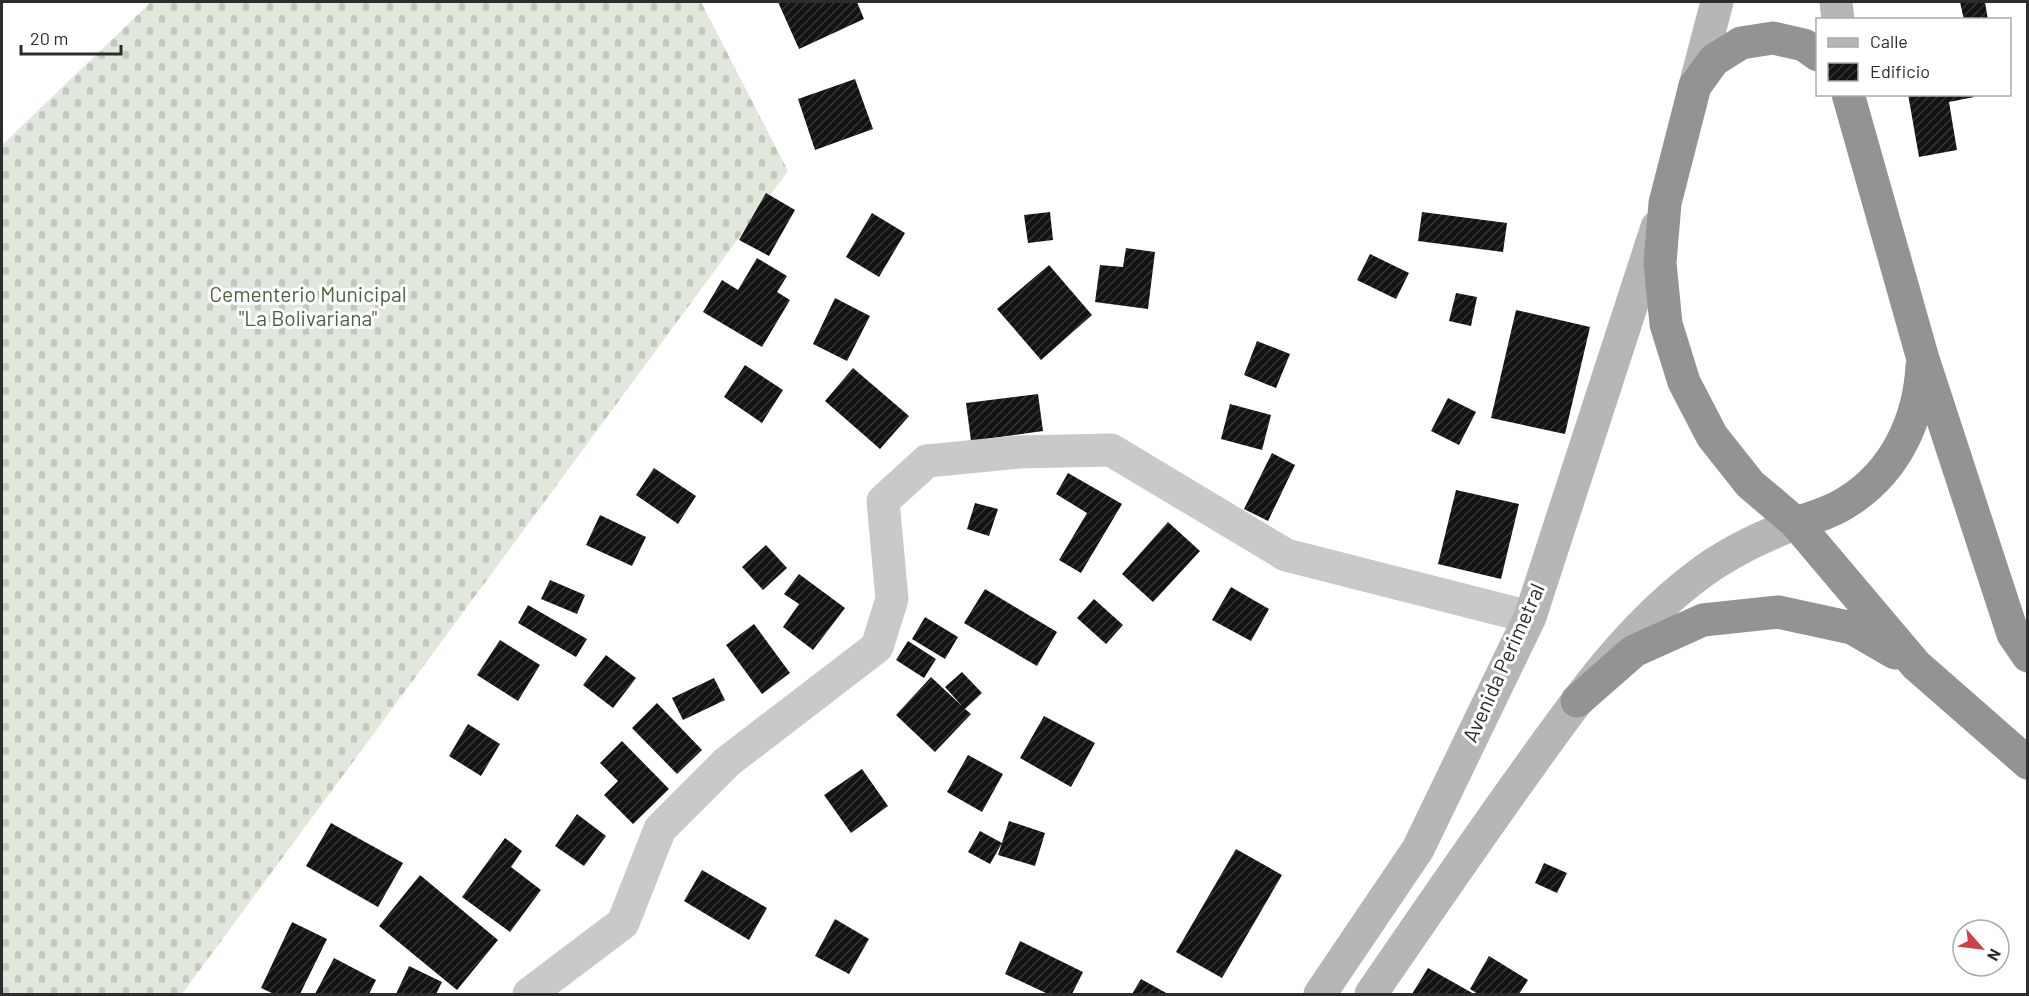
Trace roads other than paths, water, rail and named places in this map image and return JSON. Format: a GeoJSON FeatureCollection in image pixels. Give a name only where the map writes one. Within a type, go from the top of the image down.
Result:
{"type":"FeatureCollection","features":[{"type":"Feature","properties":{"kind":"highway"},"geometry":{"type":"LineString","coordinates":[[1816,54],[1804,45],[1773,38],[1741,43],[1714,60],[1695,86],[1665,202],[1660,263],[1666,324],[1684,382],[1713,436],[1750,484],[1796,523],[1916,665],[2028,763]]}},
{"type":"Feature","properties":{"kind":"highway"},"geometry":{"type":"LineString","coordinates":[[1849,96],[1923,359],[2013,634],[2028,656]]}},
{"type":"Feature","properties":{"kind":"highway"},"geometry":{"type":"LineString","coordinates":[[1796,523],[1848,502],[1870,485],[1889,464],[1904,441],[1915,415],[1921,387],[1923,359]]}},
{"type":"Feature","properties":{"kind":"highway"},"geometry":{"type":"LineString","coordinates":[[1577,701],[1634,651],[1702,620],[1778,612],[1852,628],[1916,665]]}},
{"type":"Feature","properties":{"kind":"main road"},"geometry":{"type":"LineString","coordinates":[[1695,86],[1717,2]]}},
{"type":"Feature","properties":{"kind":"main road"},"geometry":{"type":"LineString","coordinates":[[1836,2],[1838,18]]}},
{"type":"Feature","properties":{"kind":"main road","name":"Avenida Perimetral"},"geometry":{"type":"LineString","coordinates":[[1320,994],[1418,849],[1530,618],[1665,202]]}},
{"type":"Feature","properties":{"kind":"main road"},"geometry":{"type":"LineString","coordinates":[[1371,994],[1471,847],[1577,701],[1647,619],[1694,578],[1747,543],[1796,523]]}},
{"type":"Feature","properties":{"kind":"street"},"geometry":{"type":"LineString","coordinates":[[529,994],[623,923],[660,829],[727,762],[877,647],[892,599],[883,501],[927,461],[1019,452],[1111,450],[1286,555],[1530,618]]}},
{"type":"Feature","properties":{"kind":"park label","name":"Cementerio Municipal \"La Bolivariana\""},"geometry":{"type":"Point","coordinates":[308,307]}}]}
